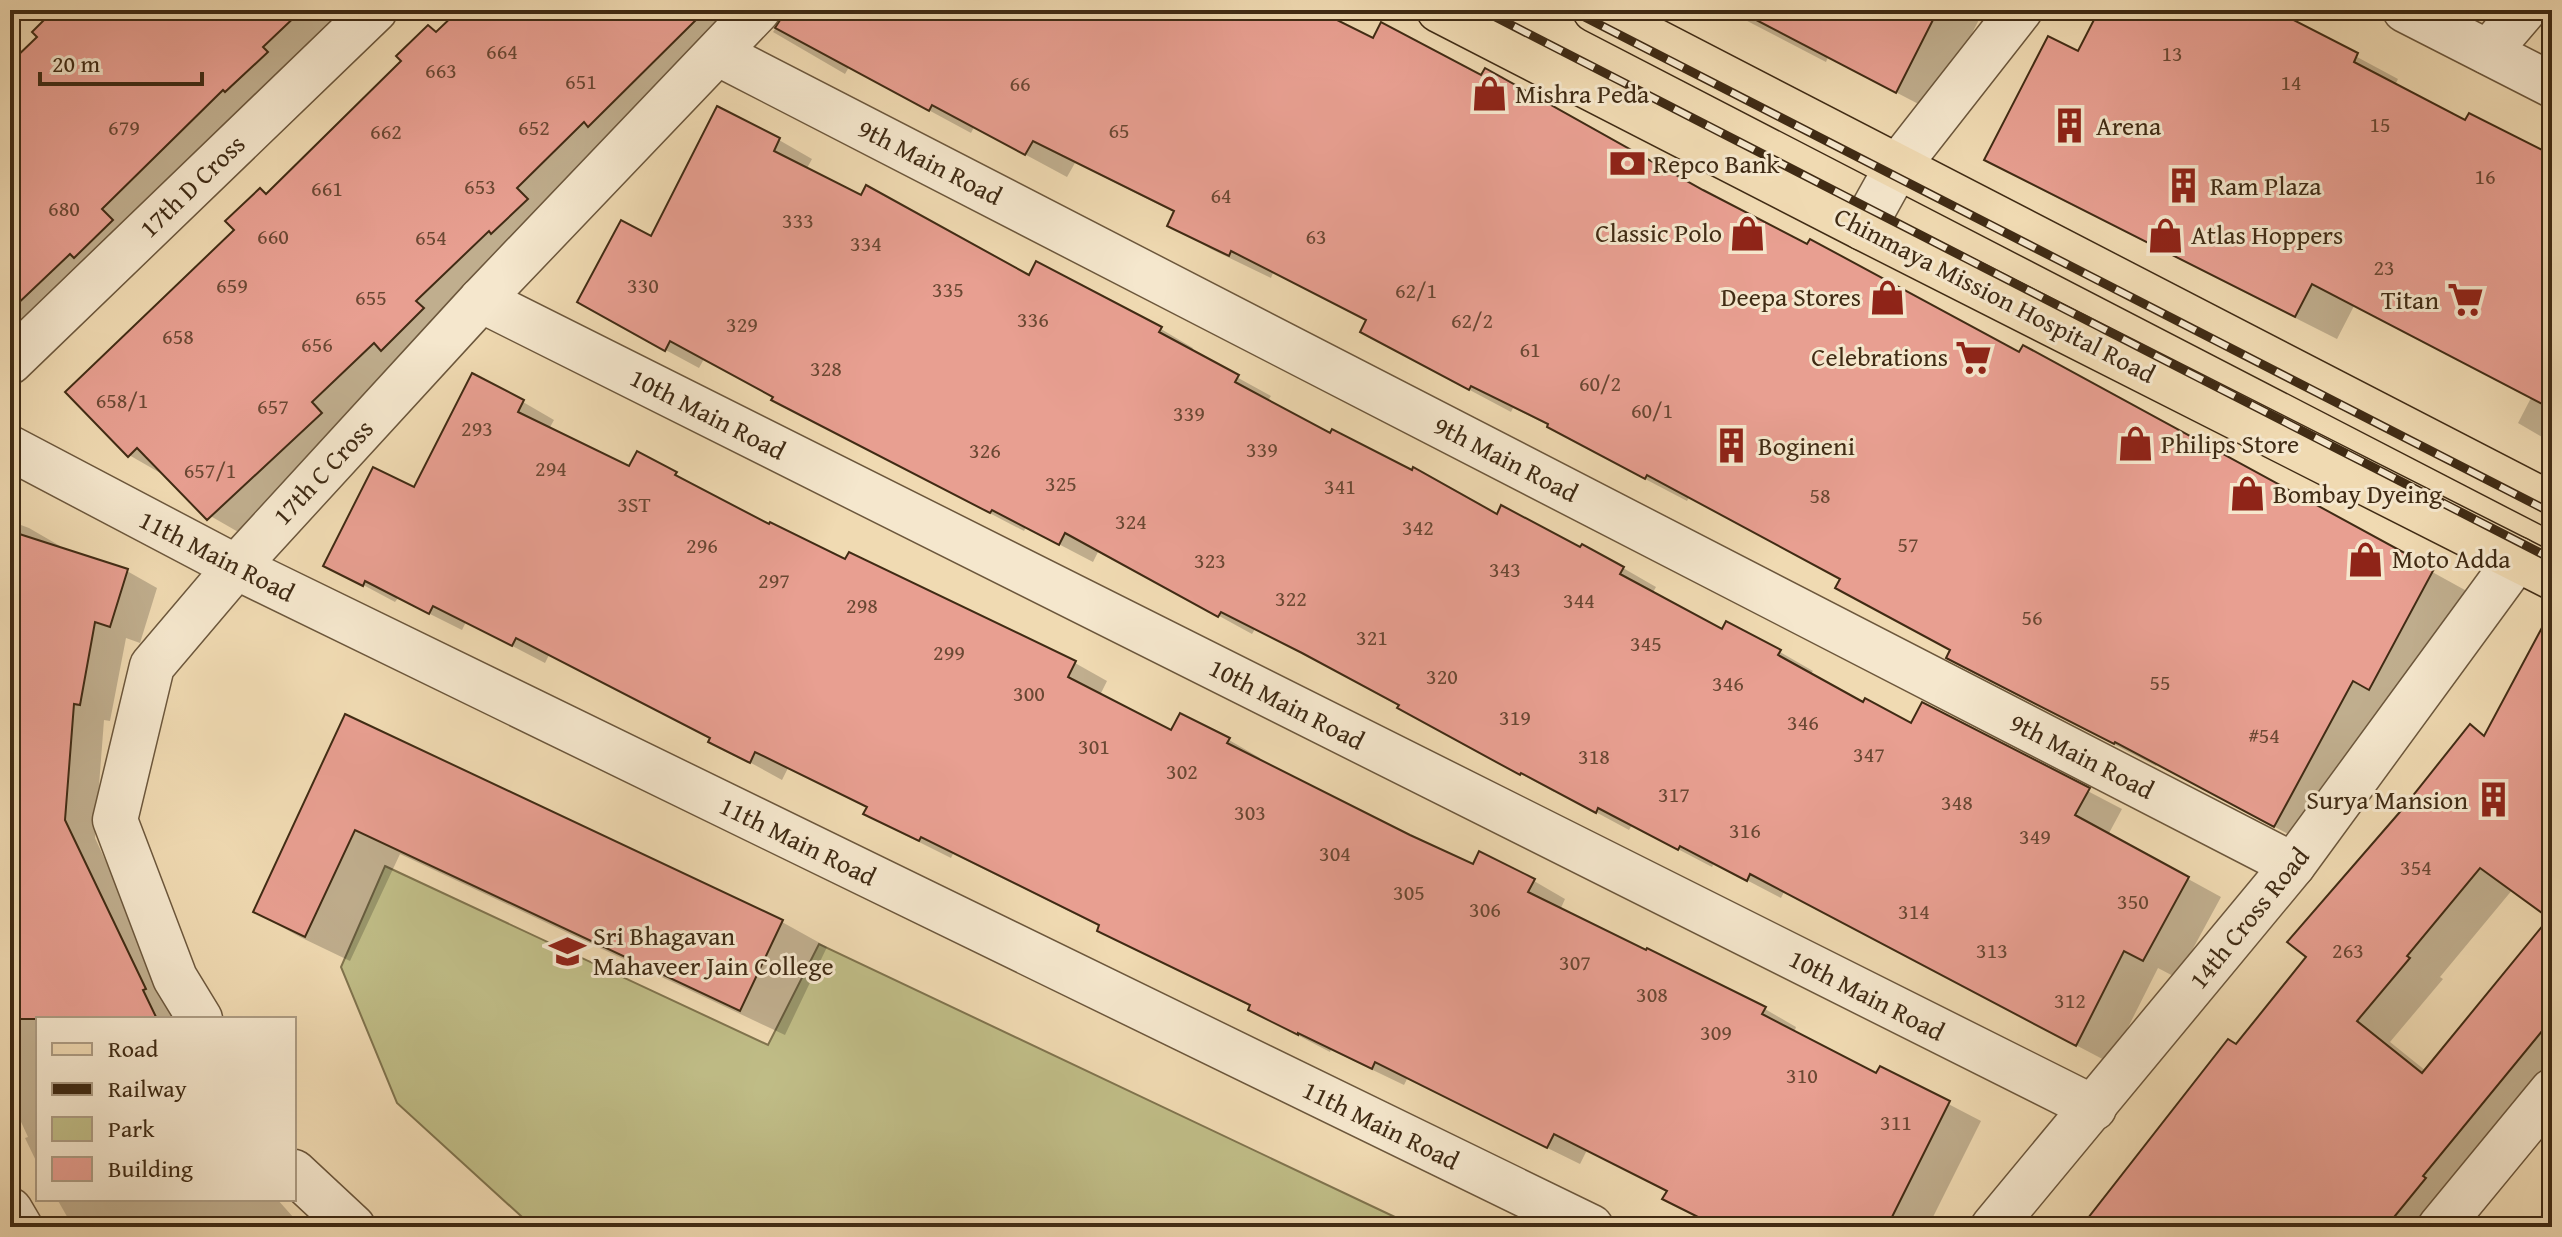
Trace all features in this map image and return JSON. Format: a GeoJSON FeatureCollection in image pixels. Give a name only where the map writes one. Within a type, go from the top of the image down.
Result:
{"type":"FeatureCollection","features":[{"type":"Feature","properties":{"kind":"main road","name":"Chinmaya Mission Hospital Road"},"geometry":{"type":"LineString","coordinates":[[1439,10],[2534,568]]}},
{"type":"Feature","properties":{"kind":"main road"},"geometry":{"type":"LineString","coordinates":[[1595,10],[2552,505]]}},
{"type":"Feature","properties":{"kind":"street","name":"17th D Cross"},"geometry":{"type":"LineString","coordinates":[[10,362],[375,10]]}},
{"type":"Feature","properties":{"kind":"street","name":"17th C Cross"},"geometry":{"type":"LineString","coordinates":[[199,1017],[175,978],[115,820],[152,666],[236,567],[481,300],[758,10]]}},
{"type":"Feature","properties":{"kind":"street"},"geometry":{"type":"LineString","coordinates":[[1863,228],[1897,167],[2020,10]]}},
{"type":"Feature","properties":{"kind":"street"},"geometry":{"type":"LineString","coordinates":[[2405,10],[2552,85]]}},
{"type":"Feature","properties":{"kind":"street"},"geometry":{"type":"LineString","coordinates":[[2488,52],[2524,10]]}},
{"type":"Feature","properties":{"kind":"street","name":"9th Main Road"},"geometry":{"type":"LineString","coordinates":[[719,54],[2293,865]]}},
{"type":"Feature","properties":{"kind":"street","name":"10th Main Road"},"geometry":{"type":"LineString","coordinates":[[481,300],[2094,1108]]}},
{"type":"Feature","properties":{"kind":"street","name":"11th Main Road"},"geometry":{"type":"LineString","coordinates":[[10,448],[236,567],[1591,1227]]}},
{"type":"Feature","properties":{"kind":"street","name":"14th Cross Road"},"geometry":{"type":"LineString","coordinates":[[1993,1227],[2094,1108],[2534,568]]}},
{"type":"Feature","properties":{"kind":"street"},"geometry":{"type":"LineString","coordinates":[[2440,1227],[2552,1091]]}},
{"type":"Feature","properties":{"kind":"street"},"geometry":{"type":"LineString","coordinates":[[296,1174],[353,1227]]}},
{"type":"Feature","properties":{"kind":"street"},"geometry":{"type":"LineString","coordinates":[[10,1210],[20,1227]]}},
{"type":"Feature","properties":{"kind":"green space"},"geometry":{"type":"Polygon","coordinates":[[[385,866],[768,1045],[819,944],[1416,1227],[533,1227],[397,1103],[341,967],[385,866]]]}},
{"type":"Feature","properties":{"kind":"building"},"geometry":{"type":"Polygon","coordinates":[[[54,10],[302,10],[263,47],[268,52],[225,92],[223,90],[102,209],[113,220],[74,258],[70,254],[10,311],[10,63],[37,37],[32,32],[54,10]]]}},
{"type":"Feature","properties":{"kind":"building"},"geometry":{"type":"Polygon","coordinates":[[[459,10],[706,10],[588,127],[584,122],[517,188],[528,199],[491,234],[489,231],[416,301],[424,308],[381,351],[374,343],[312,402],[322,413],[207,520],[137,448],[128,457],[65,392],[234,230],[225,221],[260,188],[266,194],[401,61],[396,56],[428,25],[436,32],[459,10]]]}},
{"type":"Feature","properties":{"kind":"building"},"geometry":{"type":"Polygon","coordinates":[[[782,10],[1317,10],[1373,38],[1381,22],[1481,75],[1485,68],[1703,190],[1807,244],[1810,239],[2019,352],[2023,345],[2434,569],[2369,690],[2353,681],[2274,827],[2115,742],[1946,658],[1950,650],[1835,588],[1840,579],[1647,475],[1645,479],[1547,427],[1548,424],[1471,386],[1469,390],[1360,332],[1366,320],[1231,251],[1229,256],[1167,226],[1174,211],[1033,141],[1025,155],[932,105],[929,111],[775,28],[782,17],[782,10]]]}},
{"type":"Feature","properties":{"kind":"building"},"geometry":{"type":"Polygon","coordinates":[[[1737,10],[1938,10],[1896,93],[1737,10]]]}},
{"type":"Feature","properties":{"kind":"building"},"geometry":{"type":"Polygon","coordinates":[[[2099,10],[2274,10],[2358,53],[2354,62],[2465,120],[2469,113],[2552,155],[2552,409],[2312,284],[2295,317],[1984,160],[2048,36],[2078,51],[2099,10]]]}},
{"type":"Feature","properties":{"kind":"building"},"geometry":{"type":"Polygon","coordinates":[[[717,106],[780,138],[774,151],[861,195],[866,185],[1029,275],[1036,261],[1162,327],[1159,332],[1239,375],[1235,382],[1330,433],[1332,429],[1412,470],[1413,467],[1497,514],[1501,505],[1580,547],[1582,544],[1624,567],[1620,574],[1722,629],[1726,621],[1781,650],[1778,655],[1863,702],[1865,698],[1911,723],[1922,702],[2090,788],[2075,815],[2189,877],[2143,961],[2124,951],[2076,1046],[1750,874],[1747,881],[1680,846],[1678,850],[1598,808],[1596,813],[1520,775],[1302,653],[1221,612],[1218,617],[1065,533],[1059,545],[992,510],[990,513],[771,400],[773,397],[670,341],[665,351],[577,302],[621,220],[651,236],[717,106]]]}},
{"type":"Feature","properties":{"kind":"building"},"geometry":{"type":"Polygon","coordinates":[[[472,373],[524,400],[518,412],[629,466],[637,451],[677,472],[675,475],[769,524],[845,559],[849,552],[1076,661],[1068,677],[1171,730],[1180,713],[1230,738],[1227,743],[1410,835],[1473,864],[1479,851],[1535,879],[1528,892],[1766,1007],[1762,1014],[1876,1073],[1880,1066],[1950,1101],[1887,1227],[1718,1227],[1662,1199],[1667,1191],[1554,1134],[1547,1148],[1375,1062],[1372,1069],[1298,1035],[1248,1010],[1250,1005],[1097,931],[1099,925],[921,837],[919,841],[863,814],[867,807],[755,752],[750,763],[708,742],[710,738],[516,638],[512,646],[433,606],[429,614],[365,581],[363,586],[323,566],[373,467],[414,487],[472,373]]]}},
{"type":"Feature","properties":{"kind":"building"},"geometry":{"type":"Polygon","coordinates":[[[10,531],[128,569],[110,627],[95,622],[80,705],[74,704],[65,820],[146,989],[143,990],[156,1017],[10,1019],[10,531]]]}},
{"type":"Feature","properties":{"kind":"building"},"geometry":{"type":"Polygon","coordinates":[[[2552,609],[2552,1019],[2423,1176],[2426,1178],[2386,1227],[2081,1227],[2228,1039],[2236,1044],[2306,957],[2287,942],[2399,813],[2470,724],[2484,736],[2552,609]],[[2480,868],[2357,1021],[2422,1073],[2549,918],[2480,868]]]}},
{"type":"Feature","properties":{"kind":"building"},"geometry":{"type":"Polygon","coordinates":[[[345,714],[783,920],[740,1011],[355,830],[305,937],[253,912],[345,714]]]}},
{"type":"Feature","properties":{"kind":"railway"},"geometry":{"type":"LineString","coordinates":[[1482,10],[2552,559]]}},
{"type":"Feature","properties":{"kind":"railway"},"geometry":{"type":"LineString","coordinates":[[1571,10],[2552,513]]}},
{"type":"Feature","properties":{"kind":"place","name":"Mishra Peda"},"geometry":{"type":"Point","coordinates":[1489,94]}},
{"type":"Feature","properties":{"kind":"place","name":"Arena"},"geometry":{"type":"Point","coordinates":[2070,126]}},
{"type":"Feature","properties":{"kind":"place","name":"Repco Bank"},"geometry":{"type":"Point","coordinates":[1627,164]}},
{"type":"Feature","properties":{"kind":"place","name":"Ram Plaza"},"geometry":{"type":"Point","coordinates":[2184,186]}},
{"type":"Feature","properties":{"kind":"place","name":"Classic Polo"},"geometry":{"type":"Point","coordinates":[1748,233]}},
{"type":"Feature","properties":{"kind":"place","name":"Atlas Hoppers"},"geometry":{"type":"Point","coordinates":[2165,235]}},
{"type":"Feature","properties":{"kind":"place","name":"Deepa Stores"},"geometry":{"type":"Point","coordinates":[1887,297]}},
{"type":"Feature","properties":{"kind":"place","name":"Titan"},"geometry":{"type":"Point","coordinates":[2465,300]}},
{"type":"Feature","properties":{"kind":"place","name":"Celebrations"},"geometry":{"type":"Point","coordinates":[1974,357]}},
{"type":"Feature","properties":{"kind":"place","name":"Philips Store"},"geometry":{"type":"Point","coordinates":[2135,444]}},
{"type":"Feature","properties":{"kind":"place","name":"Bogineni"},"geometry":{"type":"Point","coordinates":[1732,446]}},
{"type":"Feature","properties":{"kind":"place","name":"Bombay Dyeing"},"geometry":{"type":"Point","coordinates":[2247,494]}},
{"type":"Feature","properties":{"kind":"place","name":"Moto Adda"},"geometry":{"type":"Point","coordinates":[2366,559]}},
{"type":"Feature","properties":{"kind":"place","name":"Surya Mansion"},"geometry":{"type":"Point","coordinates":[2494,800]}},
{"type":"Feature","properties":{"kind":"place","name":"Sri Bhagavan Mahaveer Jain College"},"geometry":{"type":"Point","coordinates":[567,951]}}]}
